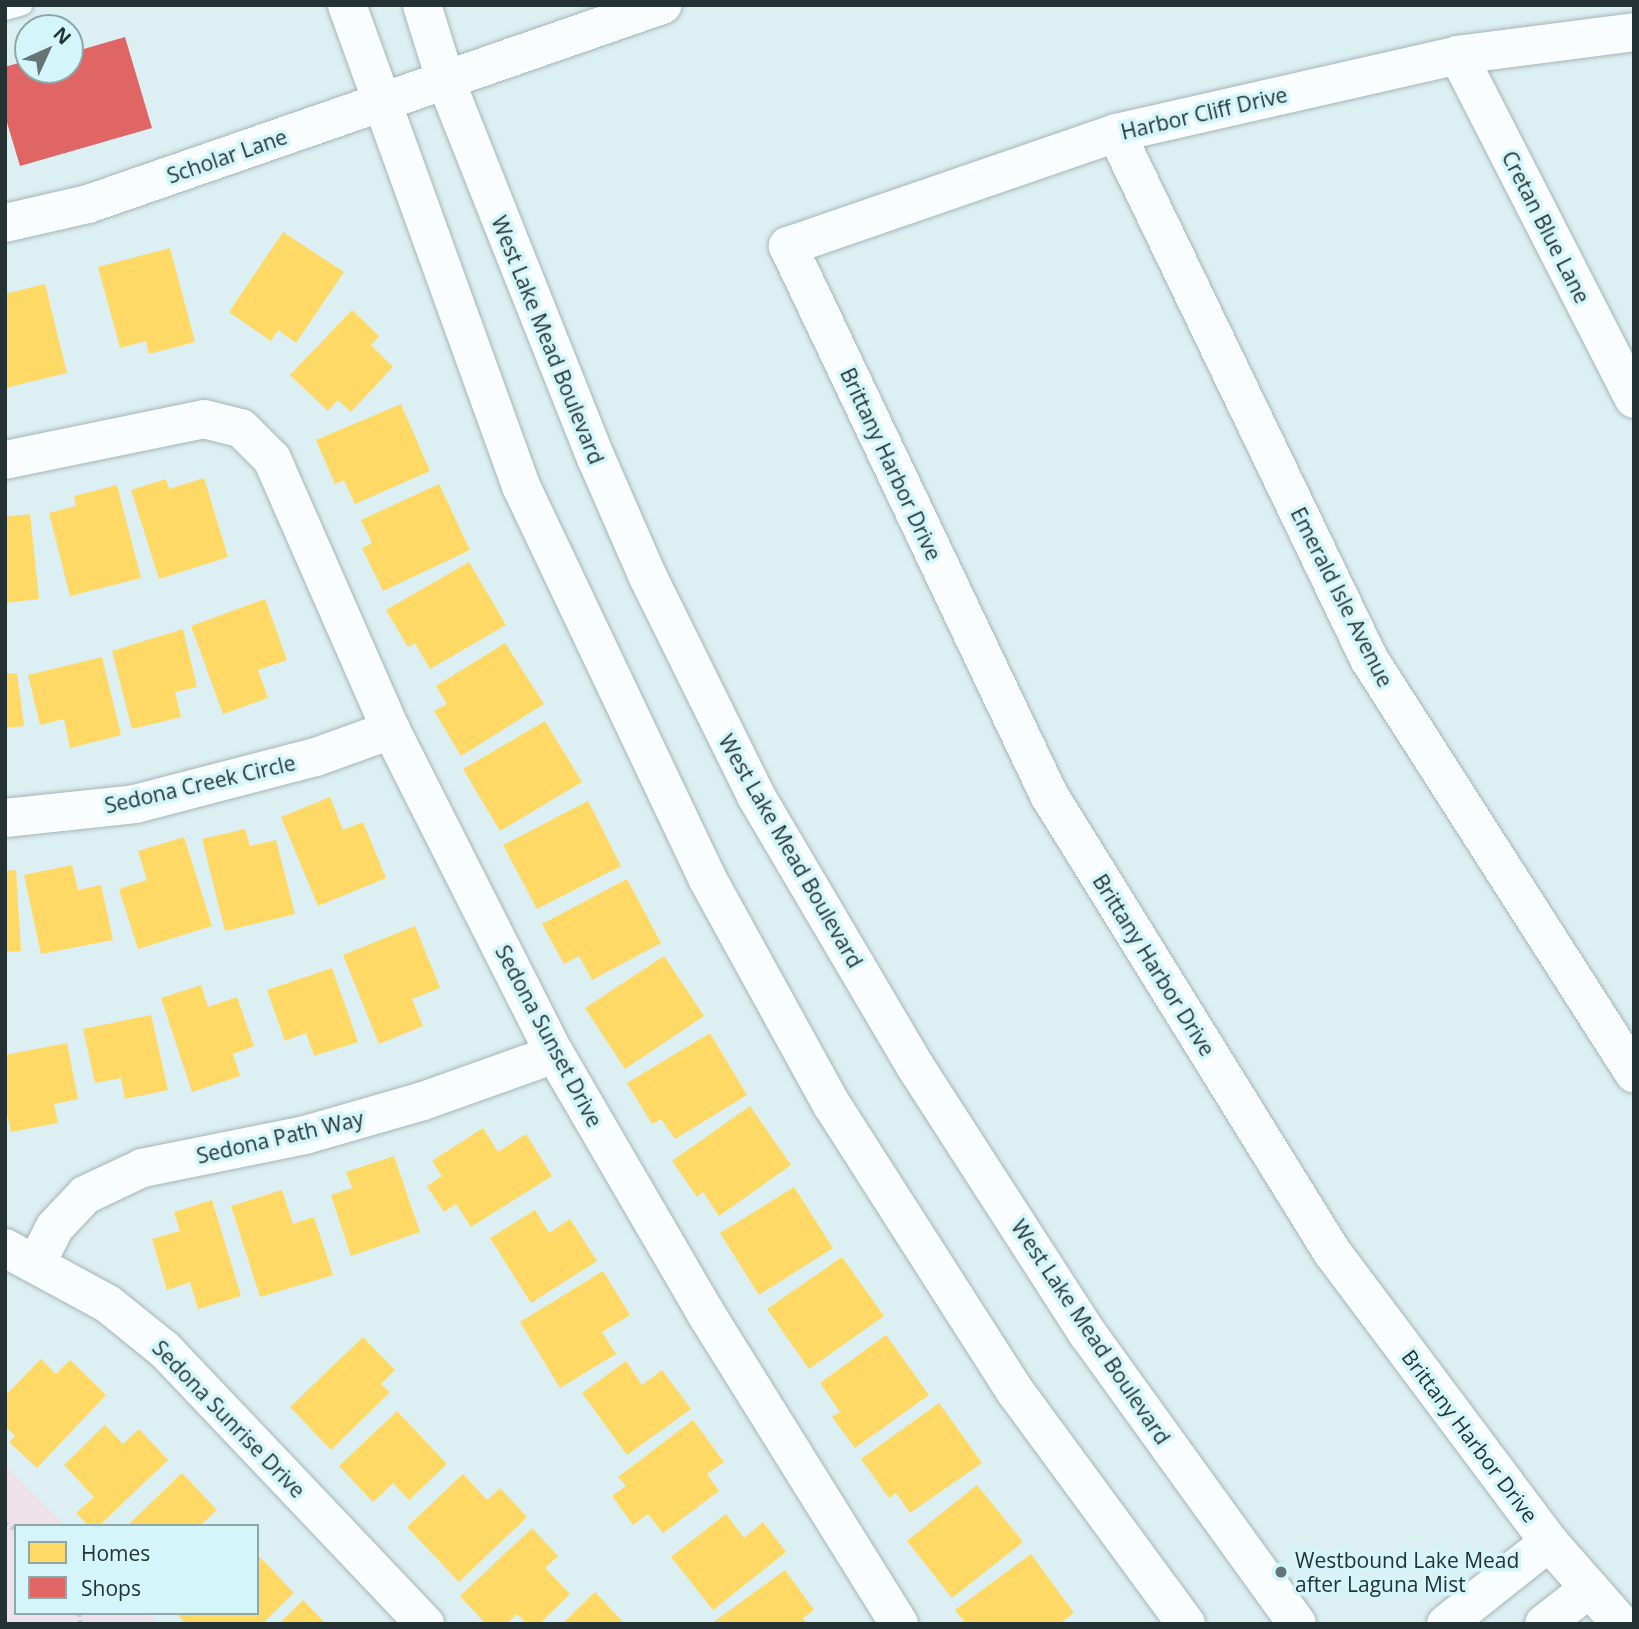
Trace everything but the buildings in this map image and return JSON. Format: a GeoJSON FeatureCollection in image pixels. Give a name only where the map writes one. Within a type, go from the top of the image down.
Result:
{"type":"FeatureCollection","features":[{"type":"Feature","properties":{"kind":"street"},"geometry":{"type":"LineString","coordinates":[[347,5],[378,102],[521,486],[707,878],[832,1105],[1000,1368],[1186,1624]]}},
{"type":"Feature","properties":{"kind":"street","name":"West Lake Mead Boulevard"},"geometry":{"type":"LineString","coordinates":[[422,5],[446,79],[545,335],[647,575],[779,838],[915,1066],[1088,1334],[1297,1624]]}},
{"type":"Feature","properties":{"kind":"street","name":"Scholar Lane"},"geometry":{"type":"LineString","coordinates":[[5,223],[88,204],[662,5]]}},
{"type":"Feature","properties":{"kind":"street","name":"Harbor Cliff Drive"},"geometry":{"type":"LineString","coordinates":[[788,246],[1116,133],[1458,55],[1634,32]]}},
{"type":"Feature","properties":{"kind":"street","name":"Cretan Blue Lane"},"geometry":{"type":"LineString","coordinates":[[1458,55],[1634,399]]}},
{"type":"Feature","properties":{"kind":"street","name":"Emerald Isle Avenue"},"geometry":{"type":"LineString","coordinates":[[1116,133],[1369,659],[1634,1074]]}},
{"type":"Feature","properties":{"kind":"street","name":"Brittany Harbor Drive"},"geometry":{"type":"LineString","coordinates":[[788,246],[1049,795],[1332,1252],[1549,1542],[1621,1624]]}},
{"type":"Feature","properties":{"kind":"street","name":"Sedona Sunset Drive"},"geometry":{"type":"LineString","coordinates":[[5,460],[204,419],[240,428],[272,459],[391,730],[555,1054],[705,1312],[900,1624]]}},
{"type":"Feature","properties":{"kind":"street","name":"Sedona Creek Circle"},"geometry":{"type":"LineString","coordinates":[[5,818],[135,804],[316,757],[391,730]]}},
{"type":"Feature","properties":{"kind":"street","name":"Sedona Path Way"},"geometry":{"type":"LineString","coordinates":[[21,1255],[55,1227],[85,1195],[142,1168],[305,1135],[423,1101],[555,1054]]}},
{"type":"Feature","properties":{"kind":"street","name":"Sedona Sunrise Drive"},"geometry":{"type":"LineString","coordinates":[[21,1255],[108,1304],[165,1350],[425,1624]]}},
{"type":"Feature","properties":{"kind":"street"},"geometry":{"type":"LineString","coordinates":[[1446,1624],[1549,1542]]}},
{"type":"Feature","properties":{"kind":"street"},"geometry":{"type":"LineString","coordinates":[[1544,1624],[1590,1588]]}},
{"type":"Feature","properties":{"kind":"lane"},"geometry":{"type":"LineString","coordinates":[[5,10],[22,5]]}},
{"type":"Feature","properties":{"kind":"shaded area"},"geometry":{"type":"Polygon","coordinates":[[[5,1465],[64,1524],[14,1524],[14,1615],[151,1615],[159,1624],[5,1624],[5,1465]]]}},
{"type":"Feature","properties":{"kind":"place","name":"Westbound Lake Mead after Laguna Mist"},"geometry":{"type":"Point","coordinates":[1281,1572]}}]}
